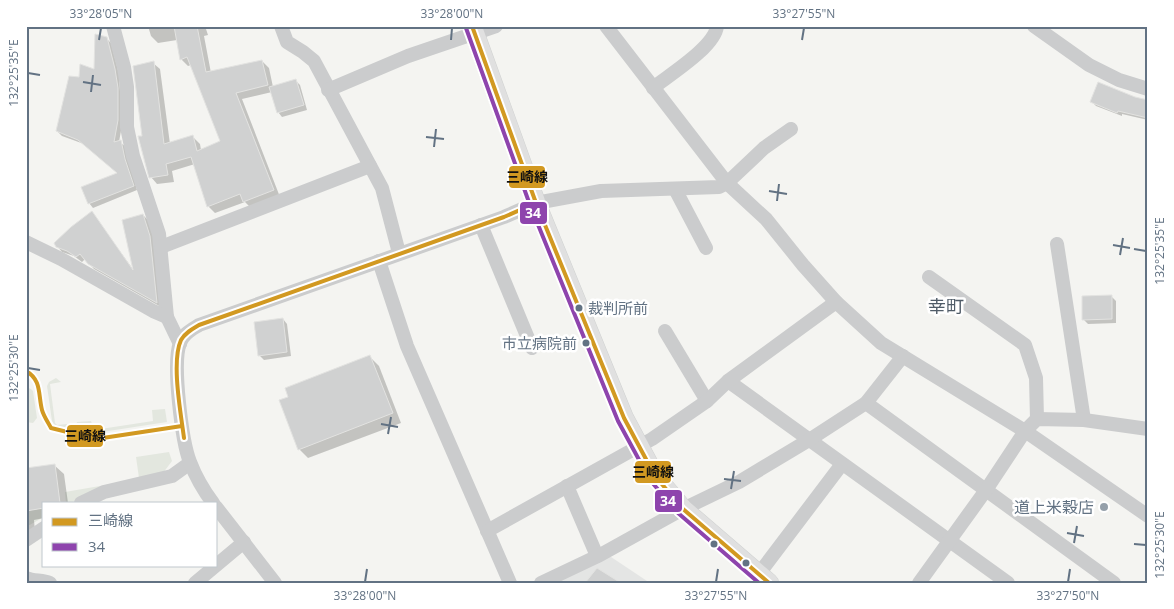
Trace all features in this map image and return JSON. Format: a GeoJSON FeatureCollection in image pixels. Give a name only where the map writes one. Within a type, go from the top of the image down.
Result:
{"type":"FeatureCollection","features":[{"type":"Feature","properties":{"kind":"main road"},"geometry":{"type":"LineString","coordinates":[[473,30],[536,203],[624,418],[655,476],[683,509],[763,579]]}},
{"type":"Feature","properties":{"kind":"street"},"geometry":{"type":"LineString","coordinates":[[113,26],[124,67],[127,87],[127,127],[131,146],[159,234],[167,317],[180,344]]}},
{"type":"Feature","properties":{"kind":"street"},"geometry":{"type":"LineString","coordinates":[[122,26],[128,46],[128,62],[124,67]]}},
{"type":"Feature","properties":{"kind":"street"},"geometry":{"type":"LineString","coordinates":[[280,26],[287,42],[314,61],[382,188],[399,253]]}},
{"type":"Feature","properties":{"kind":"street"},"geometry":{"type":"LineString","coordinates":[[328,90],[473,30],[496,26]]}},
{"type":"Feature","properties":{"kind":"street"},"geometry":{"type":"LineString","coordinates":[[606,26],[727,183],[766,219],[836,302],[881,343],[1025,431],[1148,516]]}},
{"type":"Feature","properties":{"kind":"street"},"geometry":{"type":"LineString","coordinates":[[652,88],[705,48],[717,30],[717,26]]}},
{"type":"Feature","properties":{"kind":"street"},"geometry":{"type":"LineString","coordinates":[[1034,26],[1089,65],[1119,80],[1148,89]]}},
{"type":"Feature","properties":{"kind":"street"},"geometry":{"type":"LineString","coordinates":[[212,502],[190,463],[184,438],[176,361],[180,344],[185,334],[199,325],[481,225],[536,203],[601,191],[719,187],[727,183],[764,148],[791,129]]}},
{"type":"Feature","properties":{"kind":"street"},"geometry":{"type":"LineString","coordinates":[[161,247],[370,166]]}},
{"type":"Feature","properties":{"kind":"street"},"geometry":{"type":"LineString","coordinates":[[675,189],[706,248]]}},
{"type":"Feature","properties":{"kind":"street"},"geometry":{"type":"LineString","coordinates":[[481,225],[532,348]]}},
{"type":"Feature","properties":{"kind":"street"},"geometry":{"type":"LineString","coordinates":[[26,242],[61,259],[152,311],[167,317]]}},
{"type":"Feature","properties":{"kind":"street"},"geometry":{"type":"LineString","coordinates":[[1057,244],[1084,420]]}},
{"type":"Feature","properties":{"kind":"street"},"geometry":{"type":"LineString","coordinates":[[379,261],[407,346],[510,583]]}},
{"type":"Feature","properties":{"kind":"street"},"geometry":{"type":"LineString","coordinates":[[929,277],[1025,344],[1036,378],[1037,419]]}},
{"type":"Feature","properties":{"kind":"street"},"geometry":{"type":"LineString","coordinates":[[487,531],[652,439],[707,401],[728,381],[836,302]]}},
{"type":"Feature","properties":{"kind":"street"},"geometry":{"type":"LineString","coordinates":[[665,332],[707,401]]}},
{"type":"Feature","properties":{"kind":"street"},"geometry":{"type":"LineString","coordinates":[[541,583],[739,482],[809,440],[866,403],[903,356]]}},
{"type":"Feature","properties":{"kind":"street"},"geometry":{"type":"LineString","coordinates":[[728,381],[1008,583]]}},
{"type":"Feature","properties":{"kind":"street"},"geometry":{"type":"LineString","coordinates":[[866,403],[1114,583]]}},
{"type":"Feature","properties":{"kind":"street"},"geometry":{"type":"LineString","coordinates":[[919,583],[986,490],[1025,431],[1037,419],[1084,420],[1148,429]]}},
{"type":"Feature","properties":{"kind":"street"},"geometry":{"type":"LineString","coordinates":[[84,502],[104,492],[172,476],[190,463]]}},
{"type":"Feature","properties":{"kind":"street"},"geometry":{"type":"LineString","coordinates":[[763,579],[842,464]]}},
{"type":"Feature","properties":{"kind":"street"},"geometry":{"type":"LineString","coordinates":[[567,486],[597,556]]}},
{"type":"Feature","properties":{"kind":"street"},"geometry":{"type":"LineString","coordinates":[[218,510],[275,583]]}},
{"type":"Feature","properties":{"kind":"street"},"geometry":{"type":"LineString","coordinates":[[26,540],[42,529]]}},
{"type":"Feature","properties":{"kind":"street"},"geometry":{"type":"LineString","coordinates":[[218,564],[244,542]]}},
{"type":"Feature","properties":{"kind":"street"},"geometry":{"type":"LineString","coordinates":[[195,583],[215,566]]}},
{"type":"Feature","properties":{"kind":"street"},"geometry":{"type":"LineString","coordinates":[[26,578],[43,580],[50,583]]}},
{"type":"Feature","properties":{"kind":"shaded area"},"geometry":{"type":"Polygon","coordinates":[[[56,378],[61,382],[50,384],[55,423],[57,425],[67,424],[67,430],[56,427],[52,421],[47,386],[49,382],[56,378]]]}},
{"type":"Feature","properties":{"kind":"shaded area"},"geometry":{"type":"Polygon","coordinates":[[[26,387],[33,391],[37,418],[33,423],[26,422],[26,387]]]}},
{"type":"Feature","properties":{"kind":"shaded area"},"geometry":{"type":"Polygon","coordinates":[[[165,409],[167,422],[89,434],[75,431],[77,422],[91,421],[94,430],[153,421],[152,410],[165,409]]]}},
{"type":"Feature","properties":{"kind":"shaded area"},"geometry":{"type":"Polygon","coordinates":[[[169,452],[172,461],[163,473],[139,478],[136,457],[169,452]]]}},
{"type":"Feature","properties":{"kind":"shaded area"},"geometry":{"type":"Polygon","coordinates":[[[123,482],[83,495],[73,502],[66,502],[65,492],[123,482]]]}},
{"type":"Feature","properties":{"kind":"shaded area"},"geometry":{"type":"Polygon","coordinates":[[[42,508],[42,518],[26,527],[26,511],[42,508]]]}},
{"type":"Feature","properties":{"kind":"shaded area"},"geometry":{"type":"Polygon","coordinates":[[[608,555],[650,583],[554,583],[608,555]]]}},
{"type":"Feature","properties":{"kind":"building"},"geometry":{"type":"Polygon","coordinates":[[[174,26],[197,26],[206,72],[262,60],[268,85],[236,93],[274,190],[243,202],[240,194],[207,207],[191,157],[166,164],[168,175],[149,178],[138,136],[142,136],[133,66],[154,61],[164,144],[193,135],[197,151],[220,141],[187,57],[180,60],[174,26]]]}},
{"type":"Feature","properties":{"kind":"building"},"geometry":{"type":"Polygon","coordinates":[[[95,34],[107,37],[118,88],[118,120],[114,142],[121,140],[134,186],[88,204],[81,187],[117,173],[78,140],[56,131],[69,76],[79,77],[80,64],[94,69],[95,34]]]}},
{"type":"Feature","properties":{"kind":"building"},"geometry":{"type":"Polygon","coordinates":[[[296,79],[304,105],[277,113],[269,87],[296,79]]]}},
{"type":"Feature","properties":{"kind":"building"},"geometry":{"type":"Polygon","coordinates":[[[1098,82],[1135,97],[1148,100],[1148,118],[1118,111],[1117,113],[1090,102],[1098,82]]]}},
{"type":"Feature","properties":{"kind":"building"},"geometry":{"type":"Polygon","coordinates":[[[92,211],[133,270],[122,220],[143,214],[150,236],[157,303],[88,264],[80,254],[76,257],[56,247],[54,243],[92,211]]]}},
{"type":"Feature","properties":{"kind":"building"},"geometry":{"type":"Polygon","coordinates":[[[1112,295],[1112,319],[1082,320],[1082,296],[1112,295]]]}},
{"type":"Feature","properties":{"kind":"building"},"geometry":{"type":"Polygon","coordinates":[[[283,318],[287,352],[258,356],[254,322],[283,318]]]}},
{"type":"Feature","properties":{"kind":"building"},"geometry":{"type":"Polygon","coordinates":[[[370,355],[393,413],[298,450],[279,400],[288,397],[285,388],[370,355]]]}},
{"type":"Feature","properties":{"kind":"building"},"geometry":{"type":"Polygon","coordinates":[[[55,464],[60,502],[42,502],[42,508],[26,511],[26,468],[55,464]]]}},
{"type":"Feature","properties":{"kind":"building"},"geometry":{"type":"Polygon","coordinates":[[[597,568],[621,583],[585,583],[597,568]]]}},
{"type":"Feature","properties":{"kind":"transit line","name":"三崎線"},"geometry":{"type":"LineString","coordinates":[[472,26],[536,203],[624,418],[655,476],[683,509],[769,583]]}},
{"type":"Feature","properties":{"kind":"transit line","name":"34"},"geometry":{"type":"LineString","coordinates":[[466,28],[530,205],[618,421],[650,480],[678,513],[759,583]]}},
{"type":"Feature","properties":{"kind":"transit line","name":"三崎線"},"geometry":{"type":"LineString","coordinates":[[184,438],[177,361],[181,340],[191,330],[199,325],[504,217],[536,203]]}},
{"type":"Feature","properties":{"kind":"transit line","name":"三崎線"},"geometry":{"type":"LineString","coordinates":[[26,371],[37,383],[42,410],[51,428],[96,439],[182,426]]}},
{"type":"Feature","properties":{"kind":"place","name":"裁判所前"},"geometry":{"type":"Point","coordinates":[579,308]}},
{"type":"Feature","properties":{"kind":"place","name":"市立病院前"},"geometry":{"type":"Point","coordinates":[586,343]}},
{"type":"Feature","properties":{"kind":"place","name":"道上米穀店"},"geometry":{"type":"Point","coordinates":[1104,507]}},
{"type":"Feature","properties":{"kind":"district","name":"幸町"},"geometry":{"type":"Point","coordinates":[946,306]}}]}
